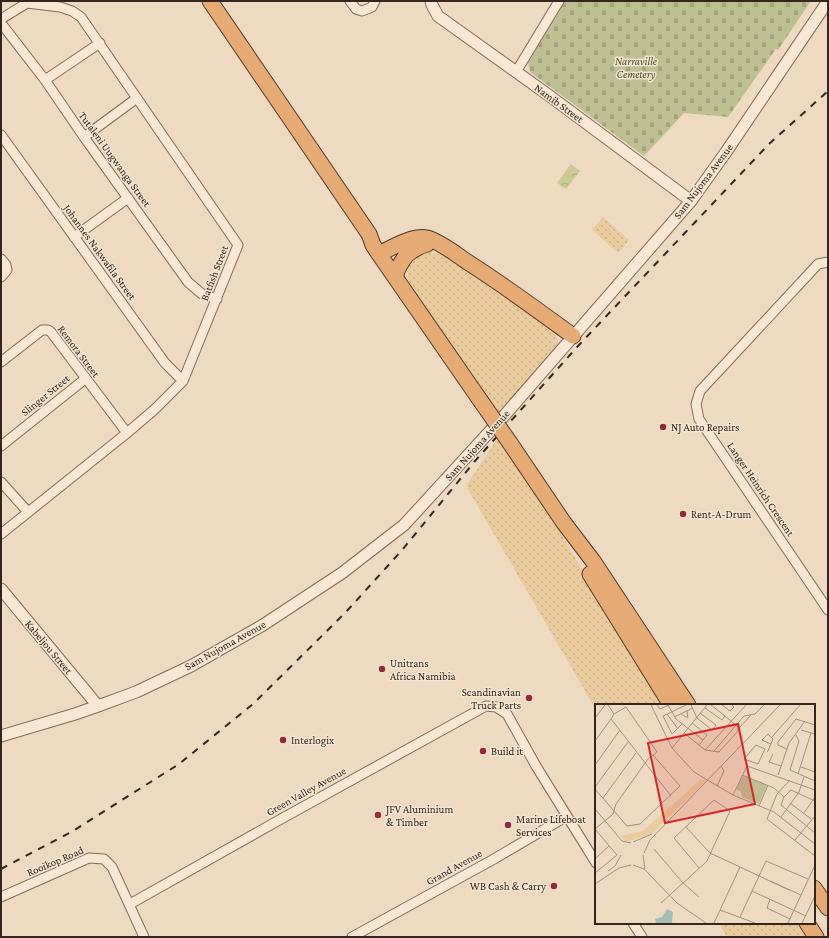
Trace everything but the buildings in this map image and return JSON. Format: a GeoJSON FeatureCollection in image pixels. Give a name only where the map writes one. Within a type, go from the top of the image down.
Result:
{"type":"FeatureCollection","features":[{"type":"Feature","properties":{"kind":"highway"},"geometry":{"type":"LineString","coordinates":[[204,1],[365,238],[395,276],[564,523],[593,561],[687,704]]}},
{"type":"Feature","properties":{"kind":"highway"},"geometry":{"type":"LineString","coordinates":[[210,1],[369,234],[379,254]]}},
{"type":"Feature","properties":{"kind":"highway"},"geometry":{"type":"LineString","coordinates":[[379,254],[402,244],[420,238],[427,238],[448,248],[511,290],[573,336]]}},
{"type":"Feature","properties":{"kind":"highway"},"geometry":{"type":"LineString","coordinates":[[395,276],[399,265],[410,251],[436,242]]}},
{"type":"Feature","properties":{"kind":"highway"},"geometry":{"type":"LineString","coordinates":[[564,523],[586,568],[670,704]]}},
{"type":"Feature","properties":{"kind":"highway"},"geometry":{"type":"LineString","coordinates":[[815,889],[828,908]]}},
{"type":"Feature","properties":{"kind":"highway"},"geometry":{"type":"LineString","coordinates":[[808,924],[816,937]]}},
{"type":"Feature","properties":{"kind":"street"},"geometry":{"type":"LineString","coordinates":[[350,1],[356,9],[362,11],[372,7],[376,1]]}},
{"type":"Feature","properties":{"kind":"street","name":"Namib Street"},"geometry":{"type":"LineString","coordinates":[[431,1],[438,16],[548,94],[691,202]]}},
{"type":"Feature","properties":{"kind":"street"},"geometry":{"type":"LineString","coordinates":[[516,72],[559,1]]}},
{"type":"Feature","properties":{"kind":"street","name":"Sam Nujoma Avenue"},"geometry":{"type":"LineString","coordinates":[[1,736],[75,714],[136,692],[191,666],[263,625],[342,573],[404,525],[503,417],[691,202],[828,1]]}},
{"type":"Feature","properties":{"kind":"street","name":"Batfish Street"},"geometry":{"type":"LineString","coordinates":[[1,19],[27,3],[52,3],[72,10],[81,17],[238,245],[183,381],[155,409],[127,433],[1,534]]}},
{"type":"Feature","properties":{"kind":"street","name":"Tutaleni Uugwanga Street"},"geometry":{"type":"LineString","coordinates":[[1,23],[45,80],[84,138],[188,282],[202,294],[217,299]]}},
{"type":"Feature","properties":{"kind":"street"},"geometry":{"type":"LineString","coordinates":[[45,80],[100,43]]}},
{"type":"Feature","properties":{"kind":"street"},"geometry":{"type":"LineString","coordinates":[[84,138],[137,98]]}},
{"type":"Feature","properties":{"kind":"street","name":"Johannes Nakwafila Street"},"geometry":{"type":"LineString","coordinates":[[1,135],[165,363],[183,381]]}},
{"type":"Feature","properties":{"kind":"street"},"geometry":{"type":"LineString","coordinates":[[74,237],[128,198]]}},
{"type":"Feature","properties":{"kind":"street"},"geometry":{"type":"LineString","coordinates":[[1,259],[6,265],[7,270],[1,277]]}},
{"type":"Feature","properties":{"kind":"street","name":"Langer Heinrich Crescent"},"geometry":{"type":"LineString","coordinates":[[828,262],[818,264],[813,269],[700,392],[696,404],[699,419],[828,610]]}},
{"type":"Feature","properties":{"kind":"street","name":"Remora Street"},"geometry":{"type":"LineString","coordinates":[[1,362],[42,330],[48,330],[127,433]]}},
{"type":"Feature","properties":{"kind":"street","name":"Slinger Street"},"geometry":{"type":"LineString","coordinates":[[1,446],[85,379]]}},
{"type":"Feature","properties":{"kind":"street"},"geometry":{"type":"LineString","coordinates":[[1,482],[28,512]]}},
{"type":"Feature","properties":{"kind":"street","name":"Kabeljou Street"},"geometry":{"type":"LineString","coordinates":[[1,589],[98,706]]}},
{"type":"Feature","properties":{"kind":"street","name":"Green Valley Avenue"},"geometry":{"type":"LineString","coordinates":[[130,904],[285,816],[486,706],[496,708],[507,714],[536,766],[567,816]]}},
{"type":"Feature","properties":{"kind":"street"},"geometry":{"type":"LineString","coordinates":[[567,816],[595,861]]}},
{"type":"Feature","properties":{"kind":"street","name":"Grand Avenue"},"geometry":{"type":"LineString","coordinates":[[352,937],[487,863],[567,816]]}},
{"type":"Feature","properties":{"kind":"street","name":"Rooikop Road"},"geometry":{"type":"LineString","coordinates":[[1,897],[89,858],[104,859],[112,867],[144,937]]}},
{"type":"Feature","properties":{"kind":"street"},"geometry":{"type":"LineString","coordinates":[[634,924],[642,937]]}},
{"type":"Feature","properties":{"kind":"green space","name":"Narraville Cemetery"},"geometry":{"type":"Polygon","coordinates":[[[565,1],[811,1],[778,50],[776,49],[728,117],[684,113],[644,156],[530,72],[528,62],[565,1]]]}},
{"type":"Feature","properties":{"kind":"green space"},"geometry":{"type":"Polygon","coordinates":[[[571,164],[580,171],[566,189],[557,183],[571,164]]]}},
{"type":"Feature","properties":{"kind":"sand"},"geometry":{"type":"Polygon","coordinates":[[[603,217],[629,240],[618,253],[592,230],[603,217]]]}},
{"type":"Feature","properties":{"kind":"sand"},"geometry":{"type":"Polygon","coordinates":[[[426,251],[444,255],[554,331],[558,341],[558,346],[498,418],[410,284],[408,271],[411,258],[426,251]]]}},
{"type":"Feature","properties":{"kind":"sand"},"geometry":{"type":"Polygon","coordinates":[[[498,438],[558,529],[661,704],[595,704],[595,708],[466,486],[498,438]]]}},
{"type":"Feature","properties":{"kind":"sand"},"geometry":{"type":"Polygon","coordinates":[[[720,924],[798,924],[805,937],[727,937],[720,924]]]}},
{"type":"Feature","properties":{"kind":"railway"},"geometry":{"type":"LineString","coordinates":[[1,869],[73,831],[179,764],[253,704],[346,612],[403,549],[475,461],[578,346],[769,144],[828,91]]}},
{"type":"Feature","properties":{"kind":"place","name":"NJ Auto Repairs"},"geometry":{"type":"Point","coordinates":[663,427]}},
{"type":"Feature","properties":{"kind":"place","name":"Rent-A-Drum"},"geometry":{"type":"Point","coordinates":[683,514]}},
{"type":"Feature","properties":{"kind":"place","name":"Unitrans Africa Namibia"},"geometry":{"type":"Point","coordinates":[382,669]}},
{"type":"Feature","properties":{"kind":"place","name":"Scandinavian Truck Parts"},"geometry":{"type":"Point","coordinates":[529,698]}},
{"type":"Feature","properties":{"kind":"place","name":"Interlogix"},"geometry":{"type":"Point","coordinates":[283,740]}},
{"type":"Feature","properties":{"kind":"place","name":"Build it"},"geometry":{"type":"Point","coordinates":[483,751]}},
{"type":"Feature","properties":{"kind":"place","name":"JFV Aluminium & Timber"},"geometry":{"type":"Point","coordinates":[378,815]}},
{"type":"Feature","properties":{"kind":"place","name":"Marine Lifeboat Services"},"geometry":{"type":"Point","coordinates":[508,825]}},
{"type":"Feature","properties":{"kind":"place","name":"WB Cash & Carry"},"geometry":{"type":"Point","coordinates":[554,886]}}]}
